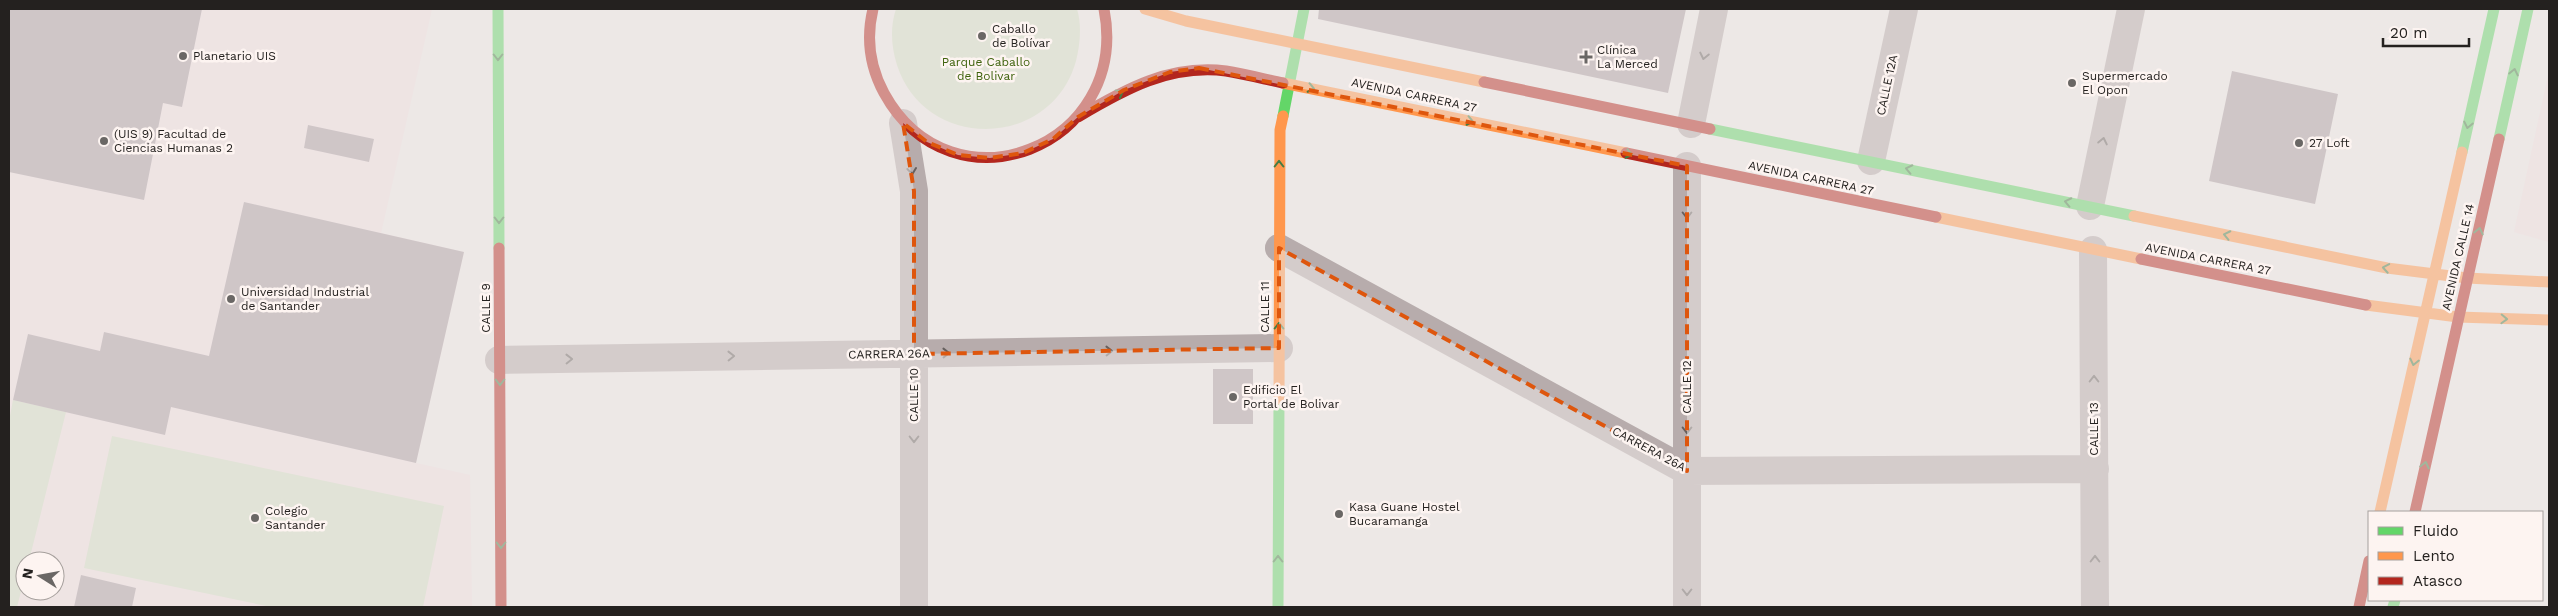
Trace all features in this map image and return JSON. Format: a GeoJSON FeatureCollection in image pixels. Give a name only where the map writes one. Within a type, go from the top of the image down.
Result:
{"type":"FeatureCollection","features":[{"type":"Feature","properties":{"kind":"main road","name":"CALLE 9"},"geometry":{"type":"LineString","coordinates":[[498,9],[501,607]]}},
{"type":"Feature","properties":{"kind":"main road"},"geometry":{"type":"LineString","coordinates":[[872,9],[868,34],[872,71],[884,99],[903,123],[927,142],[958,155],[990,158],[1023,153],[1053,139],[1078,117],[1096,90],[1106,58],[1108,26],[1104,9]]}},
{"type":"Feature","properties":{"kind":"main road"},"geometry":{"type":"LineString","coordinates":[[1145,9],[1186,20],[1297,44],[2387,268],[2467,278],[2549,282]]}},
{"type":"Feature","properties":{"kind":"main road","name":"CALLE 11"},"geometry":{"type":"LineString","coordinates":[[1278,607],[1280,130],[1304,9]]}},
{"type":"Feature","properties":{"kind":"main road","name":"AVENIDA CALLE 14"},"geometry":{"type":"LineString","coordinates":[[2380,511],[2494,9]]}},
{"type":"Feature","properties":{"kind":"main road","name":"AVENIDA CALLE 14"},"geometry":{"type":"LineString","coordinates":[[2414,511],[2528,9]]}},
{"type":"Feature","properties":{"kind":"main road","name":"AVENIDA CARRERA 27"},"geometry":{"type":"LineString","coordinates":[[1078,117],[1124,90],[1170,72],[1199,68],[1289,83],[2379,308],[2458,317],[2549,320]]}},
{"type":"Feature","properties":{"kind":"main road"},"geometry":{"type":"LineString","coordinates":[[2359,607],[2368,566]]}},
{"type":"Feature","properties":{"kind":"street"},"geometry":{"type":"LineString","coordinates":[[1691,124],[1714,9]]}},
{"type":"Feature","properties":{"kind":"street","name":"CALLE 12A"},"geometry":{"type":"LineString","coordinates":[[1871,161],[1904,9]]}},
{"type":"Feature","properties":{"kind":"street"},"geometry":{"type":"LineString","coordinates":[[2090,206],[2131,9]]}},
{"type":"Feature","properties":{"kind":"street","name":"CALLE 10"},"geometry":{"type":"LineString","coordinates":[[903,123],[914,192],[914,607]]}},
{"type":"Feature","properties":{"kind":"street","name":"CALLE 12"},"geometry":{"type":"LineString","coordinates":[[1687,166],[1687,607]]}},
{"type":"Feature","properties":{"kind":"street","name":"CARRERA 26A"},"geometry":{"type":"LineString","coordinates":[[1279,248],[1687,471],[2094,469]]}},
{"type":"Feature","properties":{"kind":"street","name":"CALLE 13"},"geometry":{"type":"LineString","coordinates":[[2093,250],[2096,607]]}},
{"type":"Feature","properties":{"kind":"street","name":"CARRERA 26A"},"geometry":{"type":"LineString","coordinates":[[500,360],[1279,348]]}},
{"type":"Feature","properties":{"kind":"highlighted area"},"geometry":{"type":"Polygon","coordinates":[[[1199,68],[1687,166],[1687,471],[1279,248],[1279,348],[914,354],[914,191],[903,123],[927,142],[958,155],[990,158],[1023,153],[1053,139],[1078,117],[1124,90],[1170,72],[1199,68]]]}},
{"type":"Feature","properties":{"kind":"shaded area","name":"Universidad Industrial de Santander"},"geometry":{"type":"Polygon","coordinates":[[[9,9],[432,9],[381,233],[464,252],[416,463],[470,475],[472,607],[9,607],[9,9]]]}},
{"type":"Feature","properties":{"kind":"shaded area"},"geometry":{"type":"Polygon","coordinates":[[[2549,71],[2549,242],[2514,232],[2549,71]]]}},
{"type":"Feature","properties":{"kind":"green space","name":"Parque Caballo de Bolivar"},"geometry":{"type":"Polygon","coordinates":[[[896,9],[1077,9],[1080,35],[1076,61],[1062,90],[1041,111],[1016,124],[988,129],[959,125],[933,114],[912,93],[897,65],[893,51],[892,30],[896,9]]]}},
{"type":"Feature","properties":{"kind":"green space"},"geometry":{"type":"Polygon","coordinates":[[[13,400],[66,412],[31,551],[15,551],[15,601],[19,601],[17,607],[9,607],[9,421],[13,400]]]}},
{"type":"Feature","properties":{"kind":"green space"},"geometry":{"type":"Polygon","coordinates":[[[112,436],[444,506],[423,607],[271,607],[84,568],[112,436]]]}},
{"type":"Feature","properties":{"kind":"building","name":"(UIS 9) Facultad de Ciencias Humanas 2"},"geometry":{"type":"Polygon","coordinates":[[[9,9],[202,9],[182,107],[163,103],[144,200],[9,172],[9,9]]]}},
{"type":"Feature","properties":{"kind":"building","name":"Clínica La Merced"},"geometry":{"type":"Polygon","coordinates":[[[1319,9],[1686,9],[1668,93],[1318,19],[1319,9]]]}},
{"type":"Feature","properties":{"kind":"building"},"geometry":{"type":"Polygon","coordinates":[[[2232,71],[2338,94],[2315,204],[2209,181],[2232,71]]]}},
{"type":"Feature","properties":{"kind":"building"},"geometry":{"type":"Polygon","coordinates":[[[308,125],[374,139],[369,162],[304,148],[308,125]]]}},
{"type":"Feature","properties":{"kind":"building"},"geometry":{"type":"Polygon","coordinates":[[[244,202],[464,252],[416,463],[171,407],[165,435],[13,400],[28,334],[100,351],[104,332],[209,356],[244,202]]]}},
{"type":"Feature","properties":{"kind":"building","name":"Edificio El Portal de Bolivar"},"geometry":{"type":"Polygon","coordinates":[[[1213,369],[1253,369],[1253,424],[1213,424],[1213,369]]]}},
{"type":"Feature","properties":{"kind":"building"},"geometry":{"type":"Polygon","coordinates":[[[81,575],[136,588],[132,607],[74,607],[81,575]]]}},
{"type":"Feature","properties":{"kind":"traffic: fast"},"geometry":{"type":"LineString","coordinates":[[498,9],[499,248]]}},
{"type":"Feature","properties":{"kind":"traffic: fast"},"geometry":{"type":"LineString","coordinates":[[1283,116],[1304,9]]}},
{"type":"Feature","properties":{"kind":"traffic: fast"},"geometry":{"type":"LineString","coordinates":[[2462,152],[2494,9]]}},
{"type":"Feature","properties":{"kind":"traffic: fast"},"geometry":{"type":"LineString","coordinates":[[2499,139],[2528,9]]}},
{"type":"Feature","properties":{"kind":"traffic: fast"},"geometry":{"type":"LineString","coordinates":[[1710,129],[2134,216]]}},
{"type":"Feature","properties":{"kind":"traffic: fast"},"geometry":{"type":"LineString","coordinates":[[1278,607],[1279,399]]}},
{"type":"Feature","properties":{"kind":"traffic: fast"},"geometry":{"type":"LineString","coordinates":[[2393,607],[2395,601]]}},
{"type":"Feature","properties":{"kind":"traffic: slow"},"geometry":{"type":"LineString","coordinates":[[1145,9],[1186,21],[1484,82]]}},
{"type":"Feature","properties":{"kind":"traffic: slow"},"geometry":{"type":"LineString","coordinates":[[1283,83],[1626,153]]}},
{"type":"Feature","properties":{"kind":"traffic: slow"},"geometry":{"type":"LineString","coordinates":[[1279,399],[1280,130],[1283,116]]}},
{"type":"Feature","properties":{"kind":"traffic: slow"},"geometry":{"type":"LineString","coordinates":[[2380,511],[2462,152]]}},
{"type":"Feature","properties":{"kind":"traffic: slow"},"geometry":{"type":"LineString","coordinates":[[2134,216],[2387,268],[2467,278],[2549,282]]}},
{"type":"Feature","properties":{"kind":"traffic: slow"},"geometry":{"type":"LineString","coordinates":[[1936,217],[2141,259]]}},
{"type":"Feature","properties":{"kind":"traffic: slow"},"geometry":{"type":"LineString","coordinates":[[2366,305],[2458,317],[2549,320]]}},
{"type":"Feature","properties":{"kind":"traffic: jam"},"geometry":{"type":"LineString","coordinates":[[873,9],[870,41],[875,73],[884,93],[914,131],[951,152],[991,157],[1030,149],[1064,129],[1091,98],[1105,57],[1104,9]]}},
{"type":"Feature","properties":{"kind":"traffic: jam"},"geometry":{"type":"LineString","coordinates":[[1078,117],[1131,88],[1167,75],[1186,71],[1226,71],[1283,83]]}},
{"type":"Feature","properties":{"kind":"traffic: jam"},"geometry":{"type":"LineString","coordinates":[[1484,82],[1710,129]]}},
{"type":"Feature","properties":{"kind":"traffic: jam"},"geometry":{"type":"LineString","coordinates":[[2415,511],[2499,139]]}},
{"type":"Feature","properties":{"kind":"traffic: jam"},"geometry":{"type":"LineString","coordinates":[[1626,153],[1936,217]]}},
{"type":"Feature","properties":{"kind":"traffic: jam"},"geometry":{"type":"LineString","coordinates":[[499,248],[501,607]]}},
{"type":"Feature","properties":{"kind":"traffic: jam"},"geometry":{"type":"LineString","coordinates":[[2141,259],[2366,305]]}},
{"type":"Feature","properties":{"kind":"traffic: jam"},"geometry":{"type":"LineString","coordinates":[[2359,607],[2368,566]]}},
{"type":"Feature","properties":{"kind":"place","name":"Caballo de Bolívar"},"geometry":{"type":"Point","coordinates":[982,36]}},
{"type":"Feature","properties":{"kind":"place","name":"Planetario UIS"},"geometry":{"type":"Point","coordinates":[183,56]}},
{"type":"Feature","properties":{"kind":"place","name":"Clínica La Merced"},"geometry":{"type":"Point","coordinates":[1586,57]}},
{"type":"Feature","properties":{"kind":"place","name":"Supermercado El Opon"},"geometry":{"type":"Point","coordinates":[2072,83]}},
{"type":"Feature","properties":{"kind":"place","name":"(UIS 9) Facultad de Ciencias Humanas 2"},"geometry":{"type":"Point","coordinates":[104,141]}},
{"type":"Feature","properties":{"kind":"place","name":"27 Loft"},"geometry":{"type":"Point","coordinates":[2299,143]}},
{"type":"Feature","properties":{"kind":"place","name":"Universidad Industrial de Santander"},"geometry":{"type":"Point","coordinates":[231,299]}},
{"type":"Feature","properties":{"kind":"place","name":"Edificio El Portal de Bolivar"},"geometry":{"type":"Point","coordinates":[1233,397]}},
{"type":"Feature","properties":{"kind":"place","name":"Kasa Guane Hostel Bucaramanga"},"geometry":{"type":"Point","coordinates":[1339,514]}},
{"type":"Feature","properties":{"kind":"place","name":"Colegio Santander"},"geometry":{"type":"Point","coordinates":[255,518]}}]}
